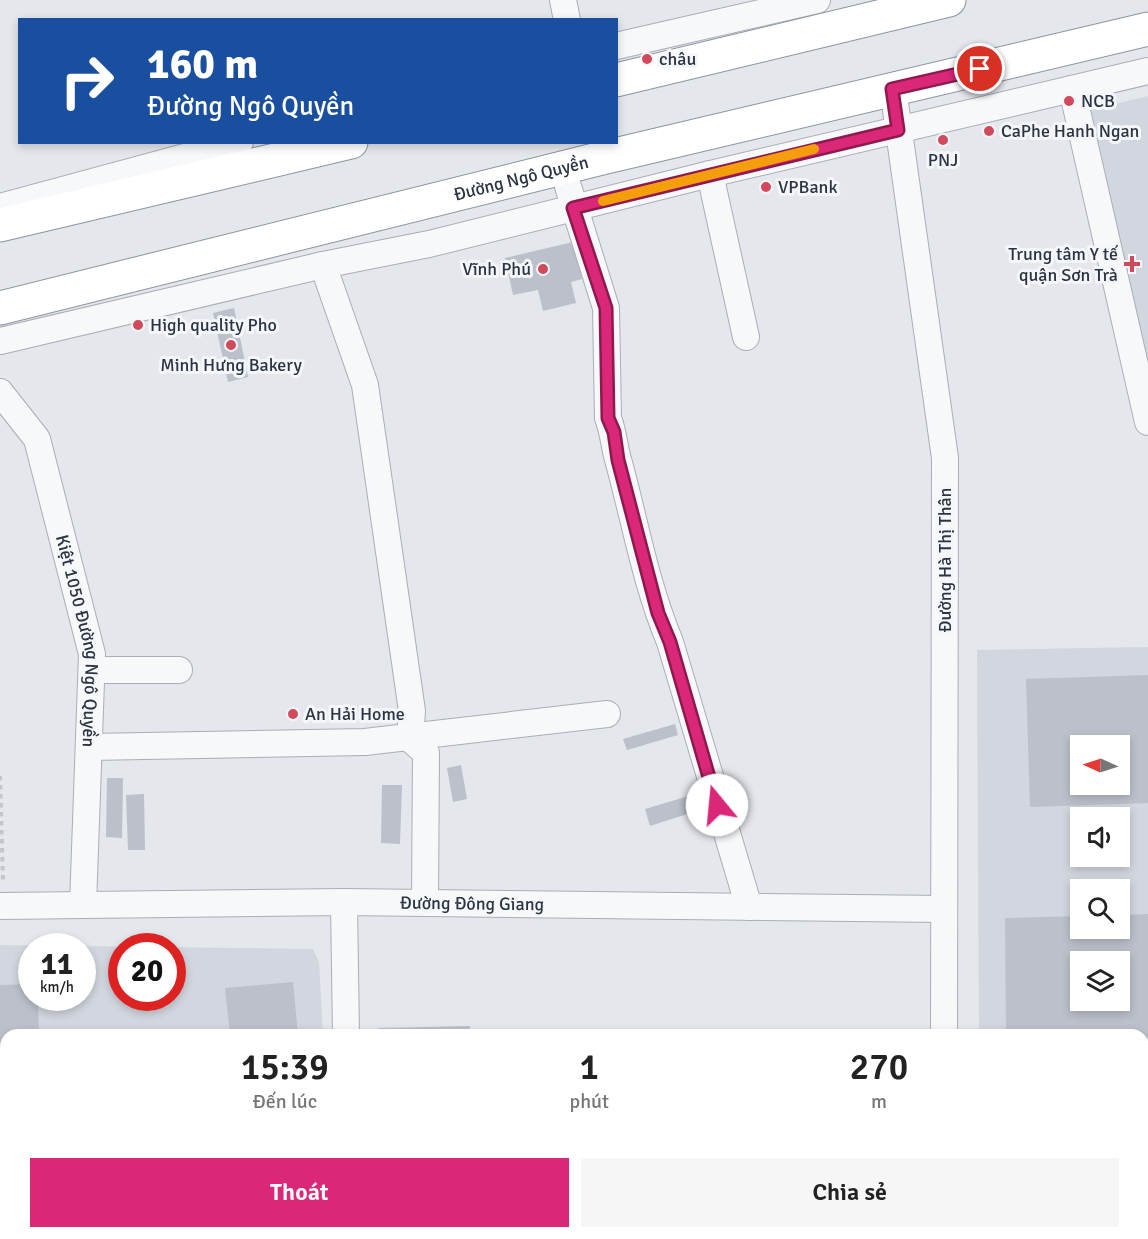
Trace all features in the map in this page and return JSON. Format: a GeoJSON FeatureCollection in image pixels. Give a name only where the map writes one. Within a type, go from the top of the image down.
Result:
{"type":"FeatureCollection","features":[{"type":"Feature","properties":{"kind":"highway"},"geometry":{"type":"LineString","coordinates":[[618,80],[950,0]]}},
{"type":"Feature","properties":{"kind":"highway","name":"Đường Ngô Quyền"},"geometry":{"type":"LineString","coordinates":[[0,308],[562,167],[1148,29]]}},
{"type":"Feature","properties":{"kind":"highway"},"geometry":{"type":"LineString","coordinates":[[0,225],[343,144]]}},
{"type":"Feature","properties":{"kind":"street"},"geometry":{"type":"LineString","coordinates":[[563,0],[567,18]]}},
{"type":"Feature","properties":{"kind":"street"},"geometry":{"type":"LineString","coordinates":[[618,46],[817,0]]}},
{"type":"Feature","properties":{"kind":"street"},"geometry":{"type":"LineString","coordinates":[[0,341],[323,265],[429,244],[710,174],[1148,71]]}},
{"type":"Feature","properties":{"kind":"street","name":"Đường Hà Thị Thân"},"geometry":{"type":"LineString","coordinates":[[892,89],[945,458],[944,1029]]}},
{"type":"Feature","properties":{"kind":"street"},"geometry":{"type":"LineString","coordinates":[[1072,89],[1148,422]]}},
{"type":"Feature","properties":{"kind":"street"},"geometry":{"type":"LineString","coordinates":[[0,207],[232,144]]}},
{"type":"Feature","properties":{"kind":"street"},"geometry":{"type":"LineString","coordinates":[[562,167],[606,308],[608,418],[614,432],[618,460],[658,613],[670,642],[749,907]]}},
{"type":"Feature","properties":{"kind":"street"},"geometry":{"type":"LineString","coordinates":[[710,174],[747,337]]}},
{"type":"Feature","properties":{"kind":"street"},"geometry":{"type":"LineString","coordinates":[[323,265],[365,386],[412,711],[410,739]]}},
{"type":"Feature","properties":{"kind":"street","name":"Kiệt 1050 Đường Ngô Quyền"},"geometry":{"type":"LineString","coordinates":[[0,392],[37,440],[92,654],[83,905]]}},
{"type":"Feature","properties":{"kind":"street"},"geometry":{"type":"LineString","coordinates":[[92,670],[179,670]]}},
{"type":"Feature","properties":{"kind":"street"},"geometry":{"type":"LineString","coordinates":[[89,747],[365,742],[410,739],[607,714]]}},
{"type":"Feature","properties":{"kind":"street"},"geometry":{"type":"LineString","coordinates":[[410,739],[426,753],[425,902]]}},
{"type":"Feature","properties":{"kind":"street"},"geometry":{"type":"LineString","coordinates":[[344,902],[346,1029]]}},
{"type":"Feature","properties":{"kind":"street","name":"Đường Đông Giang"},"geometry":{"type":"LineString","coordinates":[[2,906],[425,902],[944,909]]}},
{"type":"Feature","properties":{"kind":"path"},"geometry":{"type":"LineString","coordinates":[[0,776],[2,906]]}},
{"type":"Feature","properties":{"kind":"shaded area","name":"Trung tâm Y tế quận Sơn Trà"},"geometry":{"type":"Polygon","coordinates":[[[1148,96],[1148,418],[1085,111],[1148,96]]]}},
{"type":"Feature","properties":{"kind":"shaded area"},"geometry":{"type":"Polygon","coordinates":[[[1148,647],[1148,1029],[979,1029],[977,650],[1148,647]]]}},
{"type":"Feature","properties":{"kind":"shaded area"},"geometry":{"type":"Polygon","coordinates":[[[0,945],[18,945],[18,1011],[96,1011],[96,946],[108,947],[108,1011],[186,1011],[186,947],[313,949],[319,962],[323,1029],[0,1029],[0,945]]]}},
{"type":"Feature","properties":{"kind":"building","name":"Vĩnh Phú"},"geometry":{"type":"Polygon","coordinates":[[[573,242],[582,279],[571,282],[576,303],[543,311],[538,290],[513,295],[505,258],[573,242]]]}},
{"type":"Feature","properties":{"kind":"building","name":"Minh Hưng Bakery"},"geometry":{"type":"Polygon","coordinates":[[[234,308],[248,377],[228,382],[213,313],[234,308]]]}},
{"type":"Feature","properties":{"kind":"building"},"geometry":{"type":"Polygon","coordinates":[[[1148,675],[1148,803],[1030,807],[1026,679],[1148,675]]]}},
{"type":"Feature","properties":{"kind":"building"},"geometry":{"type":"Polygon","coordinates":[[[675,724],[678,735],[627,750],[623,739],[675,724]]]}},
{"type":"Feature","properties":{"kind":"building"},"geometry":{"type":"Polygon","coordinates":[[[461,765],[467,799],[453,802],[447,768],[461,765]]]}},
{"type":"Feature","properties":{"kind":"building"},"geometry":{"type":"Polygon","coordinates":[[[107,778],[123,778],[122,838],[106,837],[107,778]]]}},
{"type":"Feature","properties":{"kind":"building"},"geometry":{"type":"Polygon","coordinates":[[[382,785],[402,785],[400,844],[381,843],[382,785]]]}},
{"type":"Feature","properties":{"kind":"building"},"geometry":{"type":"Polygon","coordinates":[[[702,792],[706,808],[650,826],[645,809],[702,792]]]}},
{"type":"Feature","properties":{"kind":"building"},"geometry":{"type":"Polygon","coordinates":[[[144,794],[145,850],[128,850],[126,795],[144,794]]]}},
{"type":"Feature","properties":{"kind":"building"},"geometry":{"type":"Polygon","coordinates":[[[1148,914],[1148,1029],[1006,1029],[1005,918],[1070,916],[1070,939],[1130,939],[1130,915],[1148,914]]]}},
{"type":"Feature","properties":{"kind":"building"},"geometry":{"type":"Polygon","coordinates":[[[293,982],[297,1029],[229,1029],[225,988],[293,982]]]}},
{"type":"Feature","properties":{"kind":"building"},"geometry":{"type":"Polygon","coordinates":[[[18,984],[18,1011],[38,1011],[39,1029],[0,1029],[0,985],[18,984]]]}},
{"type":"Feature","properties":{"kind":"building"},"geometry":{"type":"Polygon","coordinates":[[[470,1026],[470,1029],[378,1028],[470,1026]]]}},
{"type":"Feature","properties":{"kind":"slow traffic"},"geometry":{"type":"LineString","coordinates":[[603,201],[814,149]]}},
{"type":"Feature","properties":{"kind":"place","name":"châu"},"geometry":{"type":"Point","coordinates":[647,59]}},
{"type":"Feature","properties":{"kind":"place","name":"NCB"},"geometry":{"type":"Point","coordinates":[1069,101]}},
{"type":"Feature","properties":{"kind":"place","name":"CaPhe Hanh Ngan"},"geometry":{"type":"Point","coordinates":[989,131]}},
{"type":"Feature","properties":{"kind":"place","name":"PNJ"},"geometry":{"type":"Point","coordinates":[943,140]}},
{"type":"Feature","properties":{"kind":"place","name":"VPBank"},"geometry":{"type":"Point","coordinates":[766,187]}},
{"type":"Feature","properties":{"kind":"place","name":"Trung tâm Y tế quận Sơn Trà"},"geometry":{"type":"Point","coordinates":[1132,264]}},
{"type":"Feature","properties":{"kind":"place","name":"Vĩnh Phú"},"geometry":{"type":"Point","coordinates":[543,269]}},
{"type":"Feature","properties":{"kind":"place","name":"High quality Pho"},"geometry":{"type":"Point","coordinates":[138,325]}},
{"type":"Feature","properties":{"kind":"place","name":"Minh Hưng Bakery"},"geometry":{"type":"Point","coordinates":[231,345]}},
{"type":"Feature","properties":{"kind":"place","name":"An Hải Home"},"geometry":{"type":"Point","coordinates":[293,714]}},
{"type":"Feature","properties":{"kind":"route"},"geometry":{"type":"LineString","coordinates":[[717,805],[670,642],[658,613],[618,460],[614,432],[608,418],[606,308],[573,208],[898,130],[892,89],[980,69]]}}]}
